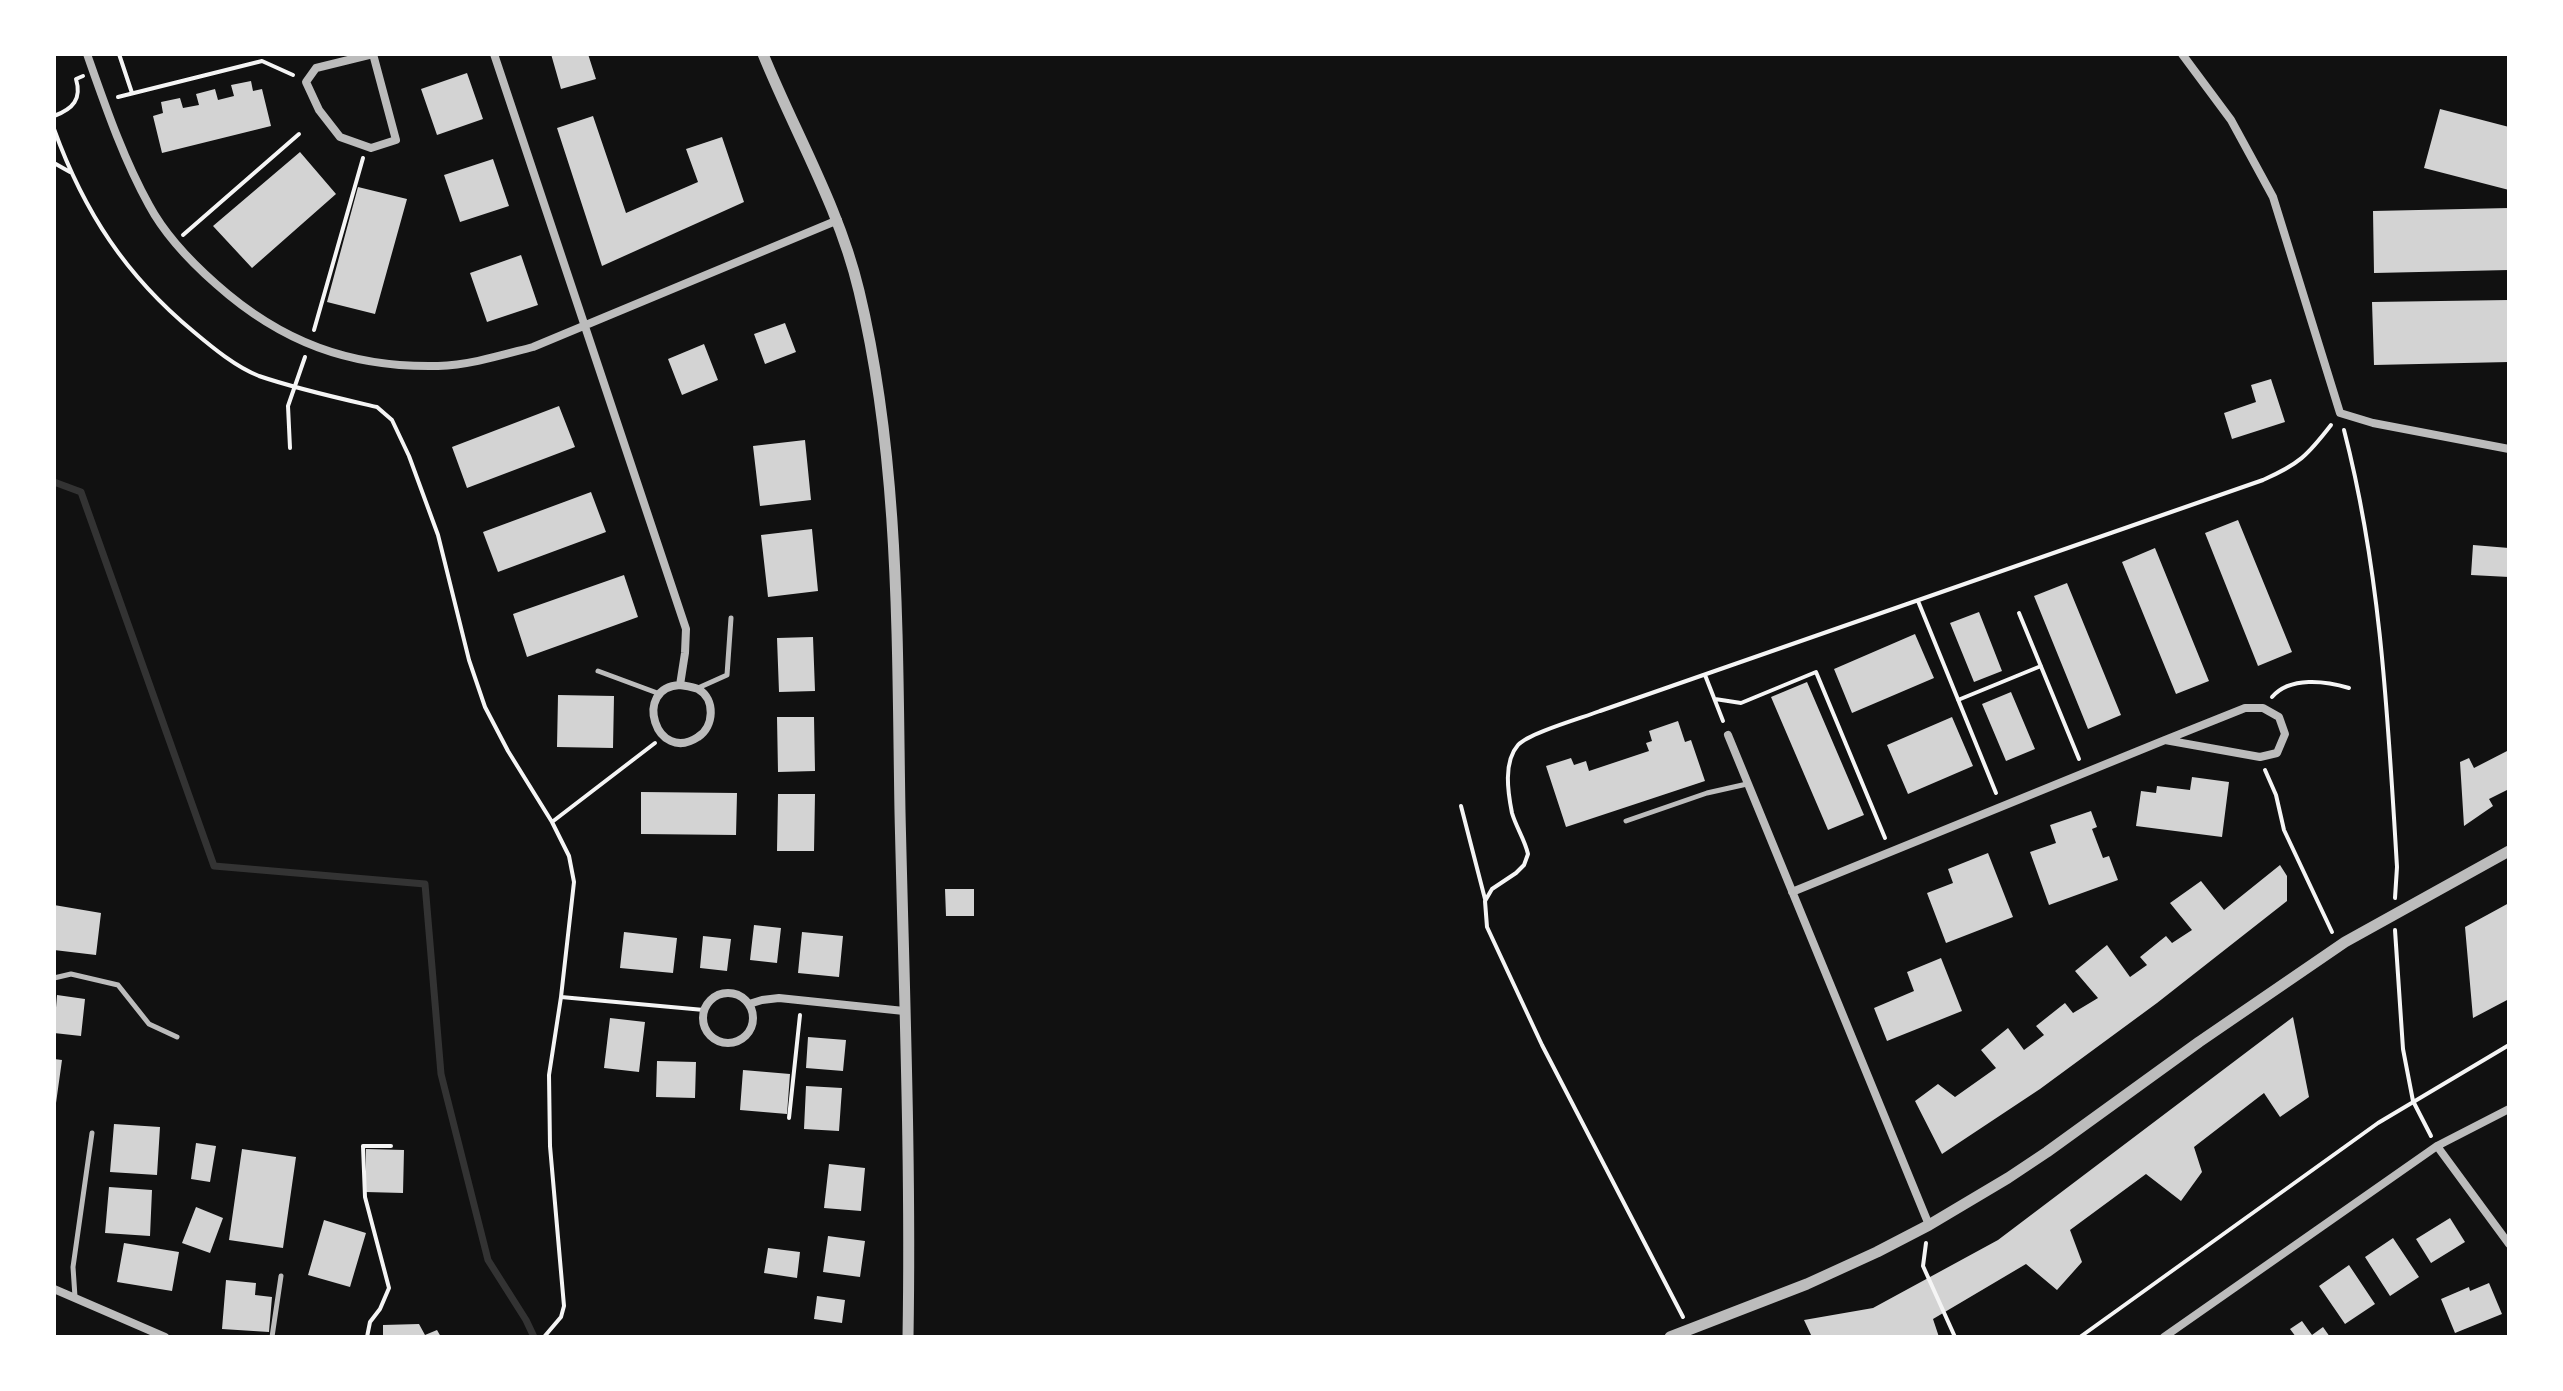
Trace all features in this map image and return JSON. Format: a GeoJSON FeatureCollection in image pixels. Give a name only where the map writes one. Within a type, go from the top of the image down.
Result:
{"type":"FeatureCollection","features":[{"type":"Feature","properties":{"kind":"street"},"geometry":{"type":"LineString","coordinates":[[87,54],[133,173],[151,208],[175,241],[205,273],[247,309],[310,346],[351,358],[439,366],[487,359],[533,347],[838,220]]}},
{"type":"Feature","properties":{"kind":"street"},"geometry":{"type":"LineString","coordinates":[[373,54],[396,140],[371,148],[367,146],[340,137],[319,110],[306,82],[316,68],[373,54]]}},
{"type":"Feature","properties":{"kind":"street"},"geometry":{"type":"LineString","coordinates":[[494,54],[686,629],[680,685]]}},
{"type":"Feature","properties":{"kind":"street"},"geometry":{"type":"LineString","coordinates":[[763,54],[838,220],[859,290],[877,380],[887,462],[893,543],[908,1337]]}},
{"type":"Feature","properties":{"kind":"street"},"geometry":{"type":"LineString","coordinates":[[2182,54],[2231,120],[2273,197],[2340,413],[2373,423],[2509,449]]}},
{"type":"Feature","properties":{"kind":"street"},"geometry":{"type":"LineString","coordinates":[[672,686],[697,688],[708,700],[711,711],[707,729],[689,742],[673,741],[664,736],[654,722],[653,712],[660,694],[672,686]]}},
{"type":"Feature","properties":{"kind":"street"},"geometry":{"type":"LineString","coordinates":[[1792,892],[2165,740],[2245,708],[2263,708],[2279,717],[2285,734],[2277,753],[2260,757],[2165,740]]}},
{"type":"Feature","properties":{"kind":"street"},"geometry":{"type":"LineString","coordinates":[[1728,735],[1929,1225]]}},
{"type":"Feature","properties":{"kind":"street"},"geometry":{"type":"LineString","coordinates":[[1670,1337],[1807,1284],[1929,1225],[2047,1152],[2339,945],[2509,851]]}},
{"type":"Feature","properties":{"kind":"street"},"geometry":{"type":"LineString","coordinates":[[721,993],[733,993],[745,998],[749,1004],[754,1020],[750,1032],[741,1041],[729,1044],[717,1042],[708,1034],[703,1022],[704,1010],[710,1000],[721,993]]}},
{"type":"Feature","properties":{"kind":"street"},"geometry":{"type":"LineString","coordinates":[[749,1004],[762,1000],[801,1001],[904,1011]]}},
{"type":"Feature","properties":{"kind":"street"},"geometry":{"type":"LineString","coordinates":[[2164,1337],[2437,1146],[2509,1109]]}},
{"type":"Feature","properties":{"kind":"street"},"geometry":{"type":"LineString","coordinates":[[2437,1146],[2509,1244]]}},
{"type":"Feature","properties":{"kind":"street"},"geometry":{"type":"LineString","coordinates":[[54,1289],[165,1337]]}},
{"type":"Feature","properties":{"kind":"lane"},"geometry":{"type":"LineString","coordinates":[[697,688],[727,675],[731,618]]}},
{"type":"Feature","properties":{"kind":"lane"},"geometry":{"type":"LineString","coordinates":[[598,671],[660,694]]}},
{"type":"Feature","properties":{"kind":"lane"},"geometry":{"type":"LineString","coordinates":[[1626,821],[1707,793],[1748,784]]}},
{"type":"Feature","properties":{"kind":"lane"},"geometry":{"type":"LineString","coordinates":[[54,978],[71,974],[118,985],[149,1024],[177,1037]]}},
{"type":"Feature","properties":{"kind":"lane"},"geometry":{"type":"LineString","coordinates":[[75,1298],[73,1267],[92,1133]]}},
{"type":"Feature","properties":{"kind":"lane"},"geometry":{"type":"LineString","coordinates":[[272,1337],[281,1276]]}},
{"type":"Feature","properties":{"kind":"path"},"geometry":{"type":"LineString","coordinates":[[119,54],[133,94]]}},
{"type":"Feature","properties":{"kind":"path"},"geometry":{"type":"LineString","coordinates":[[103,101],[262,61],[306,82]]}},
{"type":"Feature","properties":{"kind":"path"},"geometry":{"type":"LineString","coordinates":[[54,116],[76,102],[79,94],[76,79],[93,72]]}},
{"type":"Feature","properties":{"kind":"path"},"geometry":{"type":"LineString","coordinates":[[54,129],[72,174],[121,259],[165,308],[214,350],[257,375],[377,407],[392,420],[409,456],[438,535],[469,660],[485,707],[552,822],[569,856],[574,882],[549,1075],[550,1146],[564,1306],[561,1317],[544,1337]]}},
{"type":"Feature","properties":{"kind":"path"},"geometry":{"type":"LineString","coordinates":[[175,241],[299,134]]}},
{"type":"Feature","properties":{"kind":"path"},"geometry":{"type":"LineString","coordinates":[[290,448],[288,406],[310,346],[367,146]]}},
{"type":"Feature","properties":{"kind":"path"},"geometry":{"type":"LineString","coordinates":[[54,163],[72,174]]}},
{"type":"Feature","properties":{"kind":"path"},"geometry":{"type":"LineString","coordinates":[[1485,901],[1492,889],[1524,865],[1528,854],[1513,815],[1509,789],[1511,759],[1521,742],[1600,711],[2263,480],[2288,469],[2310,452],[2340,413]]}},
{"type":"Feature","properties":{"kind":"path"},"geometry":{"type":"LineString","coordinates":[[2340,413],[2358,484],[2382,650],[2397,867],[2395,915],[2402,1035],[2413,1101],[2437,1146]]}},
{"type":"Feature","properties":{"kind":"path"},"geometry":{"type":"LineString","coordinates":[[1918,601],[2001,807]]}},
{"type":"Feature","properties":{"kind":"path"},"geometry":{"type":"LineString","coordinates":[[2019,613],[2085,773]]}},
{"type":"Feature","properties":{"kind":"path"},"geometry":{"type":"LineString","coordinates":[[1958,700],[2041,666]]}},
{"type":"Feature","properties":{"kind":"path"},"geometry":{"type":"LineString","coordinates":[[1715,699],[1741,703],[1816,672],[1891,852]]}},
{"type":"Feature","properties":{"kind":"path"},"geometry":{"type":"LineString","coordinates":[[1705,675],[1728,735]]}},
{"type":"Feature","properties":{"kind":"path"},"geometry":{"type":"LineString","coordinates":[[2263,708],[2277,692],[2300,684],[2326,681],[2349,688]]}},
{"type":"Feature","properties":{"kind":"path"},"geometry":{"type":"LineString","coordinates":[[552,822],[664,736]]}},
{"type":"Feature","properties":{"kind":"path"},"geometry":{"type":"LineString","coordinates":[[2260,757],[2276,795],[2284,830],[2339,945]]}},
{"type":"Feature","properties":{"kind":"path"},"geometry":{"type":"LineString","coordinates":[[1461,806],[1485,901],[1487,927],[1542,1045],[1690,1330]]}},
{"type":"Feature","properties":{"kind":"path"},"geometry":{"type":"LineString","coordinates":[[561,997],[704,1010]]}},
{"type":"Feature","properties":{"kind":"path"},"geometry":{"type":"LineString","coordinates":[[789,1118],[801,1001]]}},
{"type":"Feature","properties":{"kind":"path"},"geometry":{"type":"LineString","coordinates":[[2080,1337],[2378,1123],[2509,1045]]}},
{"type":"Feature","properties":{"kind":"path"},"geometry":{"type":"LineString","coordinates":[[367,1337],[370,1322],[389,1288],[365,1197],[363,1146],[391,1146]]}},
{"type":"Feature","properties":{"kind":"path"},"geometry":{"type":"LineString","coordinates":[[1929,1225],[1923,1266],[1955,1337]]}},
{"type":"Feature","properties":{"kind":"building"},"geometry":{"type":"Polygon","coordinates":[[[551,54],[588,54],[596,79],[561,89],[551,54]]]}},
{"type":"Feature","properties":{"kind":"building"},"geometry":{"type":"Polygon","coordinates":[[[467,73],[483,119],[437,135],[421,89],[467,73]]]}},
{"type":"Feature","properties":{"kind":"building"},"geometry":{"type":"Polygon","coordinates":[[[251,81],[253,91],[262,89],[271,126],[162,153],[153,116],[163,113],[161,102],[180,98],[183,108],[199,105],[196,94],[215,89],[218,100],[234,96],[231,85],[251,81]]]}},
{"type":"Feature","properties":{"kind":"building"},"geometry":{"type":"Polygon","coordinates":[[[2440,109],[2509,127],[2509,190],[2424,168],[2440,109]]]}},
{"type":"Feature","properties":{"kind":"building"},"geometry":{"type":"Polygon","coordinates":[[[593,116],[626,213],[698,182],[686,149],[722,137],[744,202],[602,266],[557,128],[593,116]]]}},
{"type":"Feature","properties":{"kind":"building"},"geometry":{"type":"Polygon","coordinates":[[[300,152],[336,194],[252,268],[213,226],[300,152]]]}},
{"type":"Feature","properties":{"kind":"building"},"geometry":{"type":"Polygon","coordinates":[[[493,159],[509,206],[460,222],[444,175],[493,159]]]}},
{"type":"Feature","properties":{"kind":"building"},"geometry":{"type":"Polygon","coordinates":[[[358,187],[407,199],[375,314],[327,302],[358,187]]]}},
{"type":"Feature","properties":{"kind":"building"},"geometry":{"type":"Polygon","coordinates":[[[2509,208],[2509,270],[2374,273],[2373,211],[2509,208]]]}},
{"type":"Feature","properties":{"kind":"building"},"geometry":{"type":"Polygon","coordinates":[[[521,255],[538,305],[487,322],[470,273],[521,255]]]}},
{"type":"Feature","properties":{"kind":"building"},"geometry":{"type":"Polygon","coordinates":[[[2509,300],[2509,362],[2374,365],[2372,302],[2509,300]]]}},
{"type":"Feature","properties":{"kind":"building"},"geometry":{"type":"Polygon","coordinates":[[[785,323],[796,352],[765,364],[754,334],[785,323]]]}},
{"type":"Feature","properties":{"kind":"building"},"geometry":{"type":"Polygon","coordinates":[[[704,344],[718,380],[682,395],[668,359],[704,344]]]}},
{"type":"Feature","properties":{"kind":"building"},"geometry":{"type":"Polygon","coordinates":[[[2271,379],[2285,422],[2232,439],[2224,413],[2256,402],[2251,385],[2271,379]]]}},
{"type":"Feature","properties":{"kind":"building"},"geometry":{"type":"Polygon","coordinates":[[[559,406],[575,447],[467,488],[452,447],[559,406]]]}},
{"type":"Feature","properties":{"kind":"building"},"geometry":{"type":"Polygon","coordinates":[[[805,440],[811,500],[760,506],[753,446],[805,440]]]}},
{"type":"Feature","properties":{"kind":"building"},"geometry":{"type":"Polygon","coordinates":[[[591,492],[606,532],[498,572],[483,532],[591,492]]]}},
{"type":"Feature","properties":{"kind":"building"},"geometry":{"type":"Polygon","coordinates":[[[2238,520],[2292,652],[2258,666],[2205,533],[2238,520]]]}},
{"type":"Feature","properties":{"kind":"building"},"geometry":{"type":"Polygon","coordinates":[[[812,529],[818,591],[768,597],[761,535],[812,529]]]}},
{"type":"Feature","properties":{"kind":"building"},"geometry":{"type":"Polygon","coordinates":[[[2473,545],[2509,548],[2509,577],[2471,575],[2473,545]]]}},
{"type":"Feature","properties":{"kind":"building"},"geometry":{"type":"Polygon","coordinates":[[[2155,548],[2209,681],[2176,694],[2122,562],[2155,548]]]}},
{"type":"Feature","properties":{"kind":"building"},"geometry":{"type":"Polygon","coordinates":[[[624,575],[638,617],[527,657],[513,614],[624,575]]]}},
{"type":"Feature","properties":{"kind":"building"},"geometry":{"type":"Polygon","coordinates":[[[2067,583],[2121,715],[2088,729],[2034,596],[2067,583]]]}},
{"type":"Feature","properties":{"kind":"building"},"geometry":{"type":"Polygon","coordinates":[[[1979,612],[2002,671],[1974,682],[1950,623],[1979,612]]]}},
{"type":"Feature","properties":{"kind":"building"},"geometry":{"type":"Polygon","coordinates":[[[1915,634],[1934,678],[1852,713],[1834,669],[1915,634]]]}},
{"type":"Feature","properties":{"kind":"building"},"geometry":{"type":"Polygon","coordinates":[[[813,637],[815,691],[779,692],[777,638],[813,637]]]}},
{"type":"Feature","properties":{"kind":"building"},"geometry":{"type":"Polygon","coordinates":[[[1807,682],[1864,815],[1828,830],[1771,697],[1807,682]]]}},
{"type":"Feature","properties":{"kind":"building"},"geometry":{"type":"Polygon","coordinates":[[[2011,692],[2035,749],[2006,761],[1982,704],[2011,692]]]}},
{"type":"Feature","properties":{"kind":"building"},"geometry":{"type":"Polygon","coordinates":[[[558,695],[614,696],[613,748],[557,747],[558,695]]]}},
{"type":"Feature","properties":{"kind":"building"},"geometry":{"type":"Polygon","coordinates":[[[777,717],[814,717],[815,771],[778,772],[777,717]]]}},
{"type":"Feature","properties":{"kind":"building"},"geometry":{"type":"Polygon","coordinates":[[[1952,717],[1973,766],[1908,794],[1887,745],[1952,717]]]}},
{"type":"Feature","properties":{"kind":"building"},"geometry":{"type":"Polygon","coordinates":[[[1678,721],[1685,742],[1691,740],[1705,781],[1566,827],[1546,766],[1571,758],[1574,765],[1586,761],[1589,771],[1649,751],[1646,743],[1652,741],[1649,731],[1678,721]]]}},
{"type":"Feature","properties":{"kind":"building"},"geometry":{"type":"Polygon","coordinates":[[[2509,750],[2509,789],[2489,799],[2493,806],[2464,826],[2460,762],[2469,758],[2474,768],[2509,750]]]}},
{"type":"Feature","properties":{"kind":"building"},"geometry":{"type":"Polygon","coordinates":[[[2192,777],[2229,782],[2222,837],[2136,826],[2141,791],[2156,793],[2157,786],[2190,790],[2192,777]]]}},
{"type":"Feature","properties":{"kind":"building"},"geometry":{"type":"Polygon","coordinates":[[[641,792],[737,793],[736,835],[641,834],[641,792]]]}},
{"type":"Feature","properties":{"kind":"building"},"geometry":{"type":"Polygon","coordinates":[[[778,794],[815,794],[814,851],[777,851],[778,794]]]}},
{"type":"Feature","properties":{"kind":"building"},"geometry":{"type":"Polygon","coordinates":[[[2091,811],[2097,827],[2092,829],[2103,858],[2109,856],[2118,880],[2049,905],[2030,852],[2056,843],[2050,825],[2091,811]]]}},
{"type":"Feature","properties":{"kind":"building"},"geometry":{"type":"Polygon","coordinates":[[[1988,853],[2013,917],[1946,943],[1927,893],[1953,883],[1948,869],[1988,853]]]}},
{"type":"Feature","properties":{"kind":"building"},"geometry":{"type":"Polygon","coordinates":[[[2280,865],[2287,876],[2287,901],[2157,1003],[2040,1089],[1942,1154],[1915,1101],[1938,1084],[1955,1097],[1996,1068],[1981,1050],[2008,1028],[2024,1050],[2044,1035],[2036,1026],[2065,1003],[2073,1013],[2098,998],[2075,971],[2107,945],[2130,977],[2147,965],[2140,957],[2166,936],[2172,943],[2192,930],[2170,903],[2201,881],[2224,910],[2280,865]]]}},
{"type":"Feature","properties":{"kind":"building"},"geometry":{"type":"Polygon","coordinates":[[[945,889],[974,889],[974,916],[946,916],[945,889]]]}},
{"type":"Feature","properties":{"kind":"building"},"geometry":{"type":"Polygon","coordinates":[[[2509,903],[2509,999],[2473,1018],[2465,927],[2509,903]]]}},
{"type":"Feature","properties":{"kind":"building"},"geometry":{"type":"Polygon","coordinates":[[[54,905],[101,913],[96,955],[54,950],[54,905]]]}},
{"type":"Feature","properties":{"kind":"building"},"geometry":{"type":"Polygon","coordinates":[[[754,925],[781,928],[777,963],[750,960],[754,925]]]}},
{"type":"Feature","properties":{"kind":"building"},"geometry":{"type":"Polygon","coordinates":[[[624,932],[677,938],[673,973],[620,968],[624,932]]]}},
{"type":"Feature","properties":{"kind":"building"},"geometry":{"type":"Polygon","coordinates":[[[802,932],[843,936],[839,977],[798,973],[802,932]]]}},
{"type":"Feature","properties":{"kind":"building"},"geometry":{"type":"Polygon","coordinates":[[[703,936],[731,939],[727,971],[700,968],[703,936]]]}},
{"type":"Feature","properties":{"kind":"building"},"geometry":{"type":"Polygon","coordinates":[[[1941,958],[1962,1011],[1887,1041],[1874,1008],[1914,991],[1907,972],[1941,958]]]}},
{"type":"Feature","properties":{"kind":"building"},"geometry":{"type":"Polygon","coordinates":[[[57,995],[85,999],[81,1036],[54,1033],[57,995]]]}},
{"type":"Feature","properties":{"kind":"building"},"geometry":{"type":"Polygon","coordinates":[[[2293,1017],[2309,1097],[2280,1117],[2264,1093],[2194,1147],[2202,1172],[2181,1201],[2146,1174],[2070,1230],[2082,1262],[2057,1290],[2026,1264],[1933,1319],[1939,1337],[1812,1337],[1804,1320],[1873,1308],[1998,1240],[2293,1017]]]}},
{"type":"Feature","properties":{"kind":"building"},"geometry":{"type":"Polygon","coordinates":[[[610,1018],[645,1022],[639,1072],[604,1068],[610,1018]]]}},
{"type":"Feature","properties":{"kind":"building"},"geometry":{"type":"Polygon","coordinates":[[[808,1037],[846,1040],[843,1071],[806,1068],[808,1037]]]}},
{"type":"Feature","properties":{"kind":"building"},"geometry":{"type":"Polygon","coordinates":[[[54,1059],[62,1060],[56,1103],[54,1103],[54,1059]]]}},
{"type":"Feature","properties":{"kind":"building"},"geometry":{"type":"Polygon","coordinates":[[[657,1061],[696,1062],[695,1098],[656,1097],[657,1061]]]}},
{"type":"Feature","properties":{"kind":"building"},"geometry":{"type":"Polygon","coordinates":[[[743,1070],[790,1074],[787,1114],[740,1110],[743,1070]]]}},
{"type":"Feature","properties":{"kind":"building"},"geometry":{"type":"Polygon","coordinates":[[[806,1086],[842,1088],[839,1131],[804,1129],[806,1086]]]}},
{"type":"Feature","properties":{"kind":"building"},"geometry":{"type":"Polygon","coordinates":[[[114,1124],[160,1127],[157,1175],[110,1172],[114,1124]]]}},
{"type":"Feature","properties":{"kind":"building"},"geometry":{"type":"Polygon","coordinates":[[[196,1143],[216,1146],[210,1182],[191,1179],[196,1143]]]}},
{"type":"Feature","properties":{"kind":"building"},"geometry":{"type":"Polygon","coordinates":[[[242,1149],[296,1157],[283,1248],[229,1240],[242,1149]]]}},
{"type":"Feature","properties":{"kind":"building"},"geometry":{"type":"Polygon","coordinates":[[[366,1149],[404,1150],[403,1193],[366,1192],[366,1149]]]}},
{"type":"Feature","properties":{"kind":"building"},"geometry":{"type":"Polygon","coordinates":[[[829,1164],[865,1168],[861,1211],[824,1208],[829,1164]]]}},
{"type":"Feature","properties":{"kind":"building"},"geometry":{"type":"Polygon","coordinates":[[[109,1187],[152,1190],[150,1236],[105,1233],[109,1187]]]}},
{"type":"Feature","properties":{"kind":"building"},"geometry":{"type":"Polygon","coordinates":[[[196,1207],[223,1218],[210,1253],[182,1243],[196,1207]]]}},
{"type":"Feature","properties":{"kind":"building"},"geometry":{"type":"Polygon","coordinates":[[[2450,1218],[2465,1242],[2431,1263],[2416,1239],[2450,1218]]]}},
{"type":"Feature","properties":{"kind":"building"},"geometry":{"type":"Polygon","coordinates":[[[324,1220],[366,1233],[350,1287],[308,1275],[324,1220]]]}},
{"type":"Feature","properties":{"kind":"building"},"geometry":{"type":"Polygon","coordinates":[[[828,1236],[865,1241],[860,1277],[823,1272],[828,1236]]]}},
{"type":"Feature","properties":{"kind":"building"},"geometry":{"type":"Polygon","coordinates":[[[2393,1238],[2419,1277],[2390,1296],[2365,1257],[2393,1238]]]}},
{"type":"Feature","properties":{"kind":"building"},"geometry":{"type":"Polygon","coordinates":[[[124,1243],[179,1252],[172,1291],[117,1282],[124,1243]]]}},
{"type":"Feature","properties":{"kind":"building"},"geometry":{"type":"Polygon","coordinates":[[[768,1248],[800,1252],[797,1278],[764,1273],[768,1248]]]}},
{"type":"Feature","properties":{"kind":"building"},"geometry":{"type":"Polygon","coordinates":[[[2349,1265],[2375,1304],[2345,1324],[2319,1286],[2349,1265]]]}},
{"type":"Feature","properties":{"kind":"building"},"geometry":{"type":"Polygon","coordinates":[[[226,1280],[256,1283],[255,1295],[272,1297],[269,1332],[222,1329],[226,1280]]]}},
{"type":"Feature","properties":{"kind":"building"},"geometry":{"type":"Polygon","coordinates":[[[2489,1283],[2502,1314],[2455,1333],[2441,1299],[2469,1287],[2470,1291],[2489,1283]]]}},
{"type":"Feature","properties":{"kind":"building"},"geometry":{"type":"Polygon","coordinates":[[[817,1296],[845,1300],[842,1323],[814,1319],[817,1296]]]}},
{"type":"Feature","properties":{"kind":"building"},"geometry":{"type":"Polygon","coordinates":[[[2302,1321],[2312,1335],[2323,1327],[2330,1337],[2296,1337],[2290,1329],[2302,1321]]]}},
{"type":"Feature","properties":{"kind":"building"},"geometry":{"type":"Polygon","coordinates":[[[419,1324],[425,1335],[437,1330],[441,1337],[383,1337],[383,1325],[419,1324]]]}},
{"type":"Feature","properties":{"kind":"waterway"},"geometry":{"type":"LineString","coordinates":[[54,482],[81,492],[214,866],[425,884],[441,1074],[488,1260],[534,1337]]}}]}
